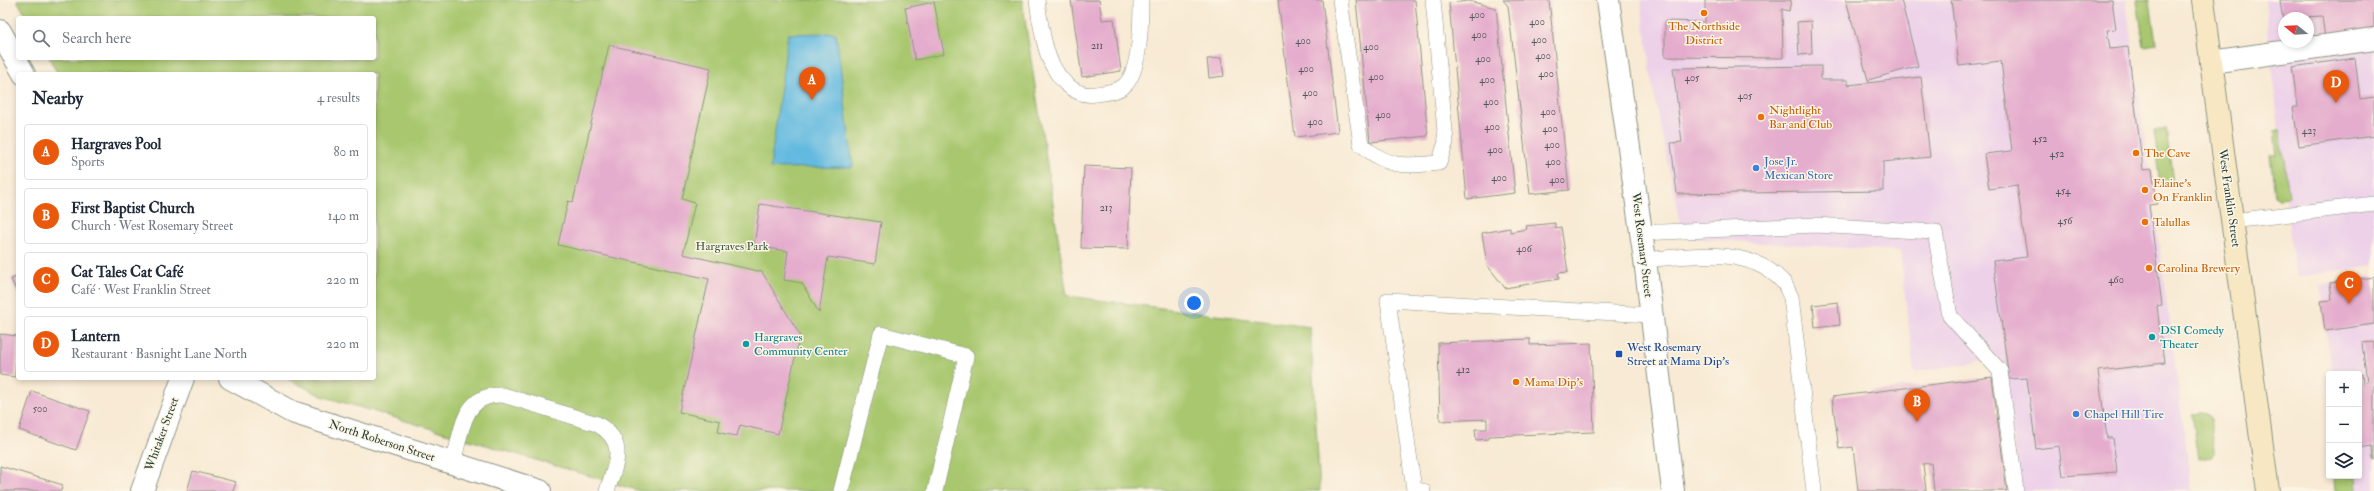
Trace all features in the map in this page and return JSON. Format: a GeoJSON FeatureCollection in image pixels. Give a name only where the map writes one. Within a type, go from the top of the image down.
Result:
{"type":"FeatureCollection","features":[{"type":"Feature","properties":{"kind":"main road","name":"West Franklin Street"},"geometry":{"type":"LineString","coordinates":[[2203,0],[2268,491]]}},
{"type":"Feature","properties":{"kind":"street","name":"West Rosemary Street"},"geometry":{"type":"LineString","coordinates":[[1608,0],[1645,260],[1673,491]]}},
{"type":"Feature","properties":{"kind":"street"},"geometry":{"type":"LineString","coordinates":[[0,31],[16,60]]}},
{"type":"Feature","properties":{"kind":"street"},"geometry":{"type":"LineString","coordinates":[[2211,62],[2374,39]]}},
{"type":"Feature","properties":{"kind":"street"},"geometry":{"type":"LineString","coordinates":[[16,60],[23,72]]}},
{"type":"Feature","properties":{"kind":"street","name":"Whitaker Street"},"geometry":{"type":"LineString","coordinates":[[142,491],[182,380]]}},
{"type":"Feature","properties":{"kind":"street","name":"North Roberson Street"},"geometry":{"type":"LineString","coordinates":[[234,380],[292,412],[540,491]]}},
{"type":"Feature","properties":{"kind":"lane"},"geometry":{"type":"LineString","coordinates":[[1037,0],[1053,67],[1067,86],[1089,95],[1111,92],[1124,85],[1136,62],[1141,31],[1140,0]]}},
{"type":"Feature","properties":{"kind":"lane"},"geometry":{"type":"LineString","coordinates":[[1340,0],[1361,144],[1377,158],[1405,166],[1438,163],[1446,142],[1434,0]]}},
{"type":"Feature","properties":{"kind":"lane"},"geometry":{"type":"LineString","coordinates":[[2232,221],[2374,204]]}},
{"type":"Feature","properties":{"kind":"lane"},"geometry":{"type":"LineString","coordinates":[[1641,234],[1815,225],[1935,232],[1950,316],[2000,371],[2016,491]]}},
{"type":"Feature","properties":{"kind":"lane"},"geometry":{"type":"LineString","coordinates":[[1645,260],[1728,256],[1757,263],[1783,281],[1791,297],[1814,491]]}},
{"type":"Feature","properties":{"kind":"lane"},"geometry":{"type":"LineString","coordinates":[[1423,491],[1414,490],[1388,300],[1651,315]]}},
{"type":"Feature","properties":{"kind":"lane"},"geometry":{"type":"LineString","coordinates":[[841,491],[881,334],[966,356],[935,491]]}},
{"type":"Feature","properties":{"kind":"lane"},"geometry":{"type":"LineString","coordinates":[[453,463],[467,414],[476,401],[490,394],[503,395],[597,424],[608,430],[616,442],[618,454],[607,491]]}},
{"type":"Feature","properties":{"kind":"shaded area"},"geometry":{"type":"Polygon","coordinates":[[[1641,0],[2126,0],[2192,491],[2021,491],[2001,359],[1914,372],[1900,251],[1683,238],[1653,91],[1641,0]]]}},
{"type":"Feature","properties":{"kind":"shaded area"},"geometry":{"type":"Polygon","coordinates":[[[2265,0],[2374,0],[2374,265],[2297,277],[2291,246],[2265,0]]]}},
{"type":"Feature","properties":{"kind":"shaded area"},"geometry":{"type":"Polygon","coordinates":[[[2374,276],[2374,491],[2346,491],[2344,479],[2362,479],[2362,371],[2331,371],[2321,285],[2374,276]]]}},
{"type":"Feature","properties":{"kind":"green space","name":"Hargraves Park"},"geometry":{"type":"Polygon","coordinates":[[[17,0],[1022,0],[1067,296],[1310,327],[1320,491],[640,491],[322,396],[290,380],[376,380],[376,72],[57,72],[50,60],[376,60],[376,16],[26,16],[17,0]]]}},
{"type":"Feature","properties":{"kind":"green space"},"geometry":{"type":"Polygon","coordinates":[[[2137,0],[2150,0],[2156,44],[2144,46],[2137,0]]]}},
{"type":"Feature","properties":{"kind":"green space"},"geometry":{"type":"Polygon","coordinates":[[[2166,128],[2173,183],[2161,185],[2154,130],[2166,128]]]}},
{"type":"Feature","properties":{"kind":"green space"},"geometry":{"type":"Polygon","coordinates":[[[2280,130],[2289,197],[2278,198],[2275,195],[2270,155],[2277,155],[2274,131],[2280,130]]]}},
{"type":"Feature","properties":{"kind":"green space"},"geometry":{"type":"Polygon","coordinates":[[[2191,414],[2207,414],[2210,418],[2215,451],[2212,457],[2198,459],[2191,414]]]}},
{"type":"Feature","properties":{"kind":"green space"},"geometry":{"type":"Polygon","coordinates":[[[2357,479],[2358,491],[2335,491],[2334,480],[2357,479]]]}},
{"type":"Feature","properties":{"kind":"water"},"geometry":{"type":"Polygon","coordinates":[[[836,33],[853,167],[770,168],[788,34],[836,33]]]}},
{"type":"Feature","properties":{"kind":"building"},"geometry":{"type":"Polygon","coordinates":[[[1071,0],[1099,0],[1102,20],[1114,19],[1121,71],[1082,77],[1071,0]]]}},
{"type":"Feature","properties":{"kind":"building"},"geometry":{"type":"Polygon","coordinates":[[[1278,0],[1322,0],[1338,132],[1295,137],[1278,0]]]}},
{"type":"Feature","properties":{"kind":"building"},"geometry":{"type":"Polygon","coordinates":[[[1356,0],[1415,0],[1428,136],[1370,142],[1356,0]]]}},
{"type":"Feature","properties":{"kind":"building"},"geometry":{"type":"Polygon","coordinates":[[[1503,0],[1549,0],[1569,190],[1530,194],[1508,6],[1503,0]]]}},
{"type":"Feature","properties":{"kind":"building"},"geometry":{"type":"Polygon","coordinates":[[[1705,0],[1791,0],[1789,11],[1782,9],[1783,58],[1665,57],[1665,21],[1705,22],[1705,0]]]}},
{"type":"Feature","properties":{"kind":"building"},"geometry":{"type":"Polygon","coordinates":[[[1846,0],[1901,0],[1918,66],[1868,80],[1846,0]]]}},
{"type":"Feature","properties":{"kind":"building"},"geometry":{"type":"Polygon","coordinates":[[[1951,0],[2112,0],[2116,29],[2107,30],[2110,49],[2128,47],[2143,170],[2152,169],[2157,204],[2149,205],[2162,305],[2157,306],[2164,363],[2098,371],[2107,438],[2113,438],[2117,472],[2063,476],[2059,446],[2036,449],[2027,378],[2009,379],[1993,261],[2027,257],[2017,185],[1989,189],[1984,154],[2012,151],[2001,61],[1959,66],[1951,0]]]}},
{"type":"Feature","properties":{"kind":"building"},"geometry":{"type":"Polygon","coordinates":[[[2280,0],[2374,0],[2374,32],[2325,38],[2322,16],[2314,16],[2314,12],[2282,12],[2280,0]]]}},
{"type":"Feature","properties":{"kind":"building"},"geometry":{"type":"Polygon","coordinates":[[[1469,1],[1496,8],[1515,193],[1467,199],[1449,3],[1469,1]]]}},
{"type":"Feature","properties":{"kind":"building"},"geometry":{"type":"Polygon","coordinates":[[[934,2],[944,54],[915,60],[905,8],[934,2]]]}},
{"type":"Feature","properties":{"kind":"building"},"geometry":{"type":"Polygon","coordinates":[[[1811,21],[1812,54],[1799,55],[1797,22],[1811,21]]]}},
{"type":"Feature","properties":{"kind":"building"},"geometry":{"type":"Polygon","coordinates":[[[609,45],[711,68],[682,199],[695,203],[683,254],[762,272],[800,335],[778,434],[740,425],[737,436],[725,434],[718,432],[720,421],[679,412],[709,279],[558,245],[568,201],[573,202],[609,45]]]}},
{"type":"Feature","properties":{"kind":"building"},"geometry":{"type":"Polygon","coordinates":[[[1221,58],[1224,76],[1209,78],[1207,59],[1221,58]]]}},
{"type":"Feature","properties":{"kind":"building"},"geometry":{"type":"Polygon","coordinates":[[[2355,58],[2360,99],[2374,97],[2374,136],[2299,146],[2293,107],[2298,107],[2292,67],[2355,58]]]}},
{"type":"Feature","properties":{"kind":"building"},"geometry":{"type":"Polygon","coordinates":[[[1821,66],[1821,80],[1848,80],[1848,85],[1921,77],[1930,157],[1883,162],[1883,191],[1677,194],[1671,143],[1682,142],[1673,68],[1821,66]]]}},
{"type":"Feature","properties":{"kind":"building"},"geometry":{"type":"Polygon","coordinates":[[[1084,166],[1131,168],[1128,249],[1081,248],[1084,166]]]}},
{"type":"Feature","properties":{"kind":"building"},"geometry":{"type":"Polygon","coordinates":[[[760,204],[881,222],[875,264],[828,257],[819,313],[802,283],[784,280],[788,251],[754,246],[760,204]]]}},
{"type":"Feature","properties":{"kind":"building"},"geometry":{"type":"Polygon","coordinates":[[[1555,223],[1555,228],[1561,227],[1568,272],[1558,273],[1559,279],[1505,288],[1487,265],[1482,233],[1510,228],[1510,232],[1527,229],[1526,226],[1555,223]]]}},
{"type":"Feature","properties":{"kind":"building"},"geometry":{"type":"Polygon","coordinates":[[[16,277],[16,290],[11,279],[16,277]]]}},
{"type":"Feature","properties":{"kind":"building"},"geometry":{"type":"Polygon","coordinates":[[[2374,277],[2374,324],[2325,331],[2321,301],[2332,300],[2330,283],[2374,277]]]}},
{"type":"Feature","properties":{"kind":"building"},"geometry":{"type":"Polygon","coordinates":[[[1838,302],[1840,325],[1815,328],[1813,305],[1838,302]]]}},
{"type":"Feature","properties":{"kind":"building"},"geometry":{"type":"Polygon","coordinates":[[[0,334],[16,336],[15,377],[0,375],[0,334]]]}},
{"type":"Feature","properties":{"kind":"building","name":"Mama Dip's"},"geometry":{"type":"Polygon","coordinates":[[[1530,339],[1530,345],[1591,343],[1594,432],[1489,436],[1489,439],[1476,440],[1475,429],[1487,429],[1487,419],[1440,421],[1438,343],[1530,339]]]}},
{"type":"Feature","properties":{"kind":"building"},"geometry":{"type":"Polygon","coordinates":[[[2374,342],[2374,460],[2372,446],[2362,448],[2362,374],[2363,383],[2367,382],[2362,343],[2374,342]]]}},
{"type":"Feature","properties":{"kind":"building"},"geometry":{"type":"Polygon","coordinates":[[[1992,377],[2007,491],[1934,491],[1931,463],[1923,464],[1926,491],[1858,491],[1853,447],[1839,449],[1832,397],[1992,377]]]}},
{"type":"Feature","properties":{"kind":"building"},"geometry":{"type":"Polygon","coordinates":[[[32,391],[90,411],[76,450],[19,430],[32,391]]]}},
{"type":"Feature","properties":{"kind":"building"},"geometry":{"type":"Polygon","coordinates":[[[0,466],[63,485],[61,491],[0,491],[0,466]]]}},
{"type":"Feature","properties":{"kind":"building"},"geometry":{"type":"Polygon","coordinates":[[[193,471],[236,482],[233,491],[187,491],[193,471]]]}},
{"type":"Feature","properties":{"kind":"place","name":"The Northside District"},"geometry":{"type":"Point","coordinates":[1704,13]}},
{"type":"Feature","properties":{"kind":"place","name":"Hargraves Pool"},"geometry":{"type":"Point","coordinates":[812,100]}},
{"type":"Feature","properties":{"kind":"place","name":"Lantern"},"geometry":{"type":"Point","coordinates":[2336,103]}},
{"type":"Feature","properties":{"kind":"place","name":"Nightlight Bar and Club"},"geometry":{"type":"Point","coordinates":[1761,117]}},
{"type":"Feature","properties":{"kind":"place","name":"The Cave"},"geometry":{"type":"Point","coordinates":[2136,153]}},
{"type":"Feature","properties":{"kind":"place","name":"Jose Jr. Mexican Store"},"geometry":{"type":"Point","coordinates":[1756,168]}},
{"type":"Feature","properties":{"kind":"place","name":"Elaine's On Franklin"},"geometry":{"type":"Point","coordinates":[2145,190]}},
{"type":"Feature","properties":{"kind":"place","name":"Talullas"},"geometry":{"type":"Point","coordinates":[2145,222]}},
{"type":"Feature","properties":{"kind":"place","name":"Carolina Brewery"},"geometry":{"type":"Point","coordinates":[2149,268]}},
{"type":"Feature","properties":{"kind":"place","name":"Cat Tales Cat Café"},"geometry":{"type":"Point","coordinates":[2349,304]}},
{"type":"Feature","properties":{"kind":"place","name":"DSI Comedy Theater"},"geometry":{"type":"Point","coordinates":[2152,337]}},
{"type":"Feature","properties":{"kind":"place","name":"Hargraves Community Center"},"geometry":{"type":"Point","coordinates":[746,344]}},
{"type":"Feature","properties":{"kind":"place","name":"West Rosemary Street at Mama Dip's"},"geometry":{"type":"Point","coordinates":[1619,354]}},
{"type":"Feature","properties":{"kind":"place","name":"Mama Dip's"},"geometry":{"type":"Point","coordinates":[1516,382]}},
{"type":"Feature","properties":{"kind":"place","name":"Chapel Hill Tire"},"geometry":{"type":"Point","coordinates":[2076,414]}},
{"type":"Feature","properties":{"kind":"place","name":"First Baptist Church"},"geometry":{"type":"Point","coordinates":[1917,422]}}]}
